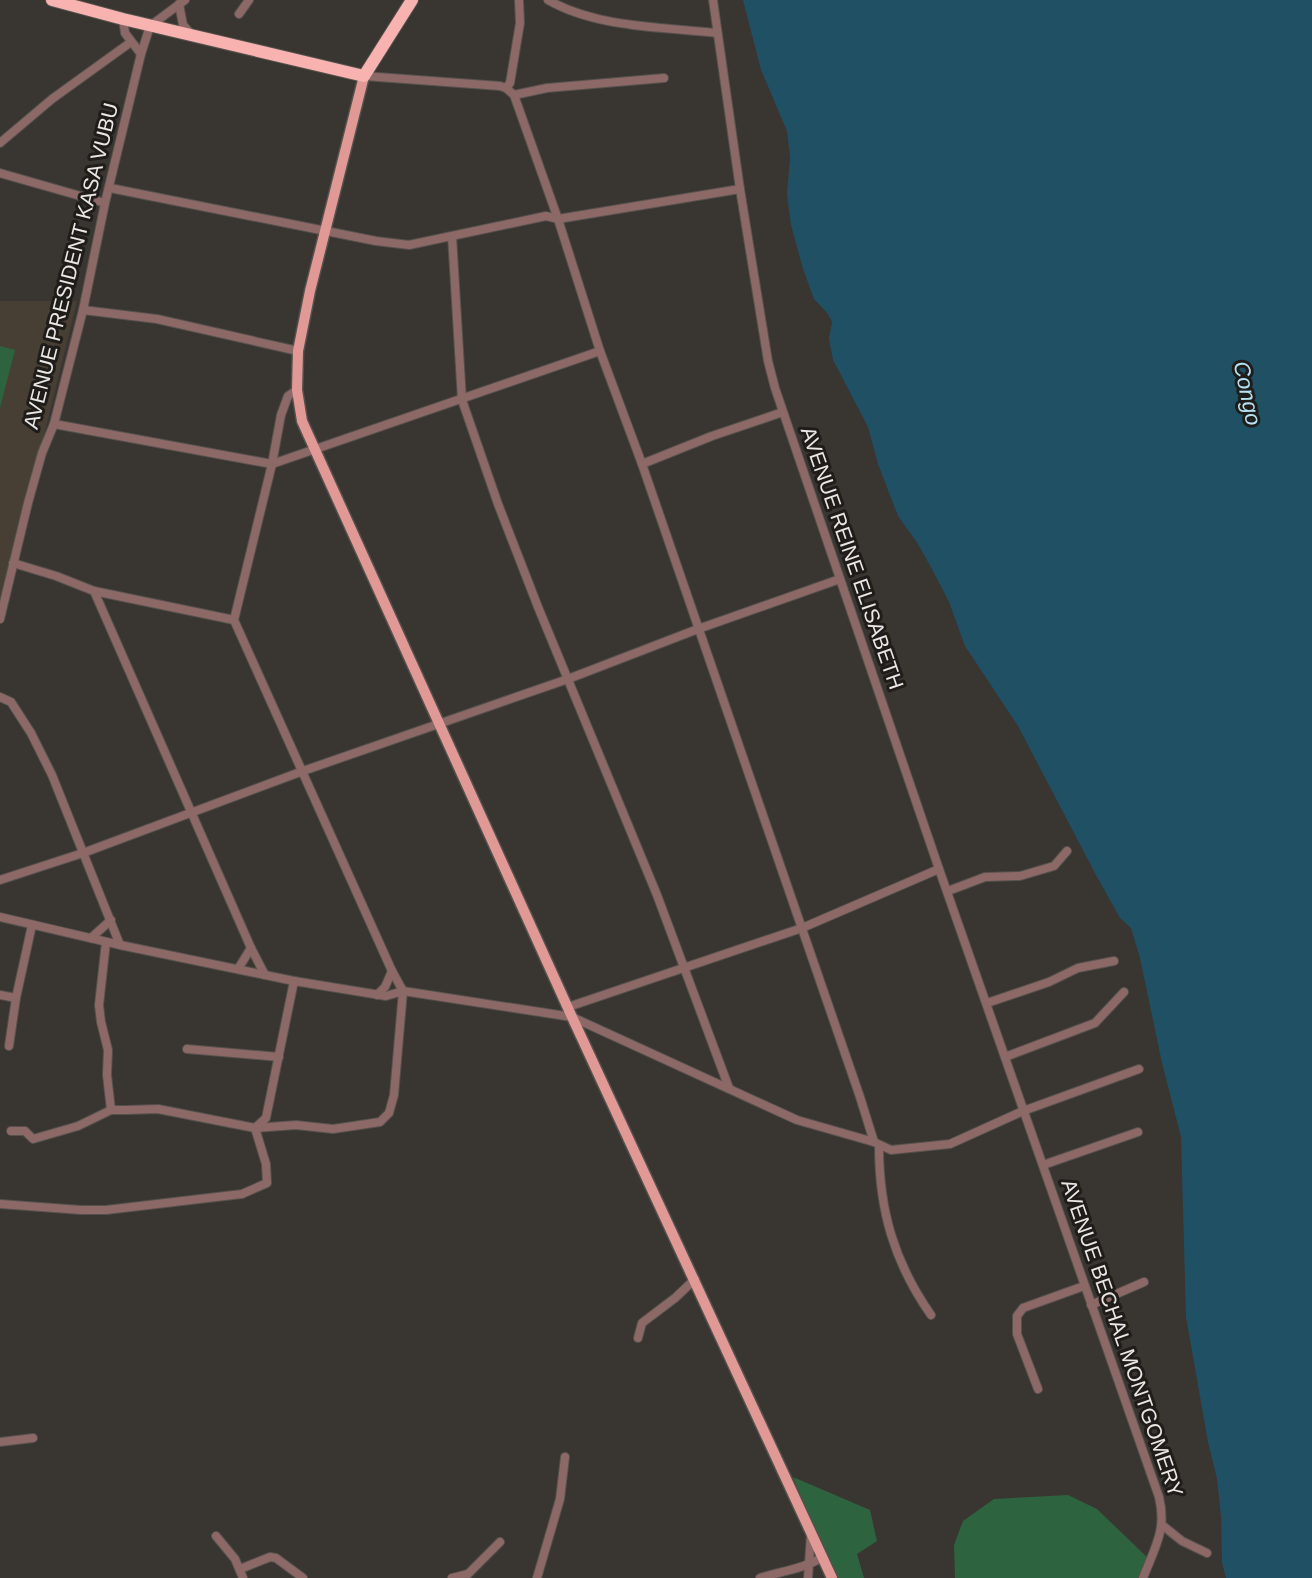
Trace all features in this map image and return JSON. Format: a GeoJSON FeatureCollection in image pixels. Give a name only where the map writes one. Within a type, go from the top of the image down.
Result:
{"type":"FeatureCollection","features":[{"type":"Feature","properties":{"kind":"highway"},"geometry":{"type":"LineString","coordinates":[[52,0],[150,26],[364,76],[412,0]]}},
{"type":"Feature","properties":{"kind":"main road"},"geometry":{"type":"LineString","coordinates":[[364,76],[298,351],[297,390],[302,421],[312,449],[832,1578]]}},
{"type":"Feature","properties":{"kind":"street"},"geometry":{"type":"LineString","coordinates":[[239,14],[249,0]]}},
{"type":"Feature","properties":{"kind":"street"},"geometry":{"type":"LineString","coordinates":[[507,88],[510,83],[520,23],[519,0]]}},
{"type":"Feature","properties":{"kind":"street"},"geometry":{"type":"LineString","coordinates":[[548,0],[571,12],[592,19],[717,33]]}},
{"type":"Feature","properties":{"kind":"street","name":"AVENUE REINE ELISABETH"},"geometry":{"type":"LineString","coordinates":[[713,0],[768,361],[783,412],[1023,1111]]}},
{"type":"Feature","properties":{"kind":"street"},"geometry":{"type":"LineString","coordinates":[[150,26],[182,2]]}},
{"type":"Feature","properties":{"kind":"street"},"geometry":{"type":"LineString","coordinates":[[182,2],[183,25],[192,35]]}},
{"type":"Feature","properties":{"kind":"street"},"geometry":{"type":"LineString","coordinates":[[123,19],[125,33],[141,54]]}},
{"type":"Feature","properties":{"kind":"street","name":"AVENUE PRESIDENT KASA VUBU"},"geometry":{"type":"LineString","coordinates":[[0,619],[42,453],[54,424],[83,310],[105,203],[141,54],[150,26]]}},
{"type":"Feature","properties":{"kind":"street"},"geometry":{"type":"LineString","coordinates":[[0,142],[52,99],[131,42]]}},
{"type":"Feature","properties":{"kind":"street"},"geometry":{"type":"LineString","coordinates":[[364,76],[439,80],[507,88],[514,95],[558,219],[600,351],[642,464],[876,1144],[879,1177],[893,1243],[913,1289],[931,1315]]}},
{"type":"Feature","properties":{"kind":"street"},"geometry":{"type":"LineString","coordinates":[[514,95],[547,88],[664,78]]}},
{"type":"Feature","properties":{"kind":"street"},"geometry":{"type":"LineString","coordinates":[[0,173],[105,203]]}},
{"type":"Feature","properties":{"kind":"street"},"geometry":{"type":"LineString","coordinates":[[110,188],[409,245],[546,216],[558,219],[740,189]]}},
{"type":"Feature","properties":{"kind":"street"},"geometry":{"type":"LineString","coordinates":[[452,236],[462,400],[498,504],[685,967],[729,1088]]}},
{"type":"Feature","properties":{"kind":"street"},"geometry":{"type":"LineString","coordinates":[[83,310],[157,318],[298,351]]}},
{"type":"Feature","properties":{"kind":"street"},"geometry":{"type":"LineString","coordinates":[[54,424],[272,464],[600,351]]}},
{"type":"Feature","properties":{"kind":"street"},"geometry":{"type":"LineString","coordinates":[[11,1131],[25,1131],[33,1139],[78,1126],[111,1110],[158,1108],[255,1128],[296,1125],[333,1129],[374,1124],[386,1118],[389,1113],[394,1095],[403,991],[234,620],[272,464],[281,415],[288,396],[297,390]]}},
{"type":"Feature","properties":{"kind":"street"},"geometry":{"type":"LineString","coordinates":[[642,464],[712,436],[783,412]]}},
{"type":"Feature","properties":{"kind":"street"},"geometry":{"type":"LineString","coordinates":[[13,563],[94,591],[234,620]]}},
{"type":"Feature","properties":{"kind":"street"},"geometry":{"type":"LineString","coordinates":[[0,880],[83,853],[303,771],[568,679],[698,629],[840,579]]}},
{"type":"Feature","properties":{"kind":"street"},"geometry":{"type":"LineString","coordinates":[[94,591],[251,948],[265,975]]}},
{"type":"Feature","properties":{"kind":"street"},"geometry":{"type":"LineString","coordinates":[[0,697],[11,702],[31,733],[120,945]]}},
{"type":"Feature","properties":{"kind":"street"},"geometry":{"type":"LineString","coordinates":[[948,891],[985,877],[1020,876],[1054,866],[1068,851]]}},
{"type":"Feature","properties":{"kind":"street"},"geometry":{"type":"LineString","coordinates":[[570,1012],[685,967],[801,928],[939,869]]}},
{"type":"Feature","properties":{"kind":"street"},"geometry":{"type":"LineString","coordinates":[[0,917],[120,945],[294,981],[377,995],[386,996],[403,991],[570,1012],[797,1120],[891,1150],[950,1144],[1023,1111],[1138,1069]]}},
{"type":"Feature","properties":{"kind":"street"},"geometry":{"type":"LineString","coordinates":[[91,938],[111,920]]}},
{"type":"Feature","properties":{"kind":"street"},"geometry":{"type":"LineString","coordinates":[[9,1046],[16,998],[32,925]]}},
{"type":"Feature","properties":{"kind":"street"},"geometry":{"type":"LineString","coordinates":[[106,942],[99,1005],[108,1050],[107,1075],[111,1110]]}},
{"type":"Feature","properties":{"kind":"street"},"geometry":{"type":"LineString","coordinates":[[238,969],[251,948]]}},
{"type":"Feature","properties":{"kind":"street"},"geometry":{"type":"LineString","coordinates":[[987,1004],[1078,968],[1114,961]]}},
{"type":"Feature","properties":{"kind":"street"},"geometry":{"type":"LineString","coordinates":[[377,995],[385,987],[392,971]]}},
{"type":"Feature","properties":{"kind":"street"},"geometry":{"type":"LineString","coordinates":[[255,1128],[266,1118],[294,981]]}},
{"type":"Feature","properties":{"kind":"street"},"geometry":{"type":"LineString","coordinates":[[1005,1057],[1095,1023],[1124,992]]}},
{"type":"Feature","properties":{"kind":"street"},"geometry":{"type":"LineString","coordinates":[[0,994],[16,998]]}},
{"type":"Feature","properties":{"kind":"street"},"geometry":{"type":"LineString","coordinates":[[188,1049],[279,1057]]}},
{"type":"Feature","properties":{"kind":"street","name":"AVENUE BECHAL MONTGOMERY"},"geometry":{"type":"LineString","coordinates":[[1023,1111],[1159,1497],[1163,1513],[1162,1525],[1143,1578]]}},
{"type":"Feature","properties":{"kind":"street"},"geometry":{"type":"LineString","coordinates":[[0,1204],[106,1210],[242,1194],[267,1183],[266,1164],[255,1128]]}},
{"type":"Feature","properties":{"kind":"street"},"geometry":{"type":"LineString","coordinates":[[1043,1165],[1138,1132]]}},
{"type":"Feature","properties":{"kind":"street"},"geometry":{"type":"LineString","coordinates":[[638,1338],[642,1323],[675,1298],[695,1279]]}},
{"type":"Feature","properties":{"kind":"street"},"geometry":{"type":"LineString","coordinates":[[1090,1305],[1144,1282]]}},
{"type":"Feature","properties":{"kind":"street"},"geometry":{"type":"LineString","coordinates":[[1038,1389],[1017,1334],[1017,1316],[1023,1308],[1084,1286]]}},
{"type":"Feature","properties":{"kind":"street"},"geometry":{"type":"LineString","coordinates":[[0,1442],[33,1438]]}},
{"type":"Feature","properties":{"kind":"street"},"geometry":{"type":"LineString","coordinates":[[537,1578],[560,1499],[565,1457]]}},
{"type":"Feature","properties":{"kind":"street"},"geometry":{"type":"LineString","coordinates":[[1162,1525],[1182,1541],[1207,1553]]}},
{"type":"Feature","properties":{"kind":"street"},"geometry":{"type":"LineString","coordinates":[[808,1578],[811,1532]]}},
{"type":"Feature","properties":{"kind":"street"},"geometry":{"type":"LineString","coordinates":[[216,1536],[235,1559],[243,1578]]}},
{"type":"Feature","properties":{"kind":"street"},"geometry":{"type":"LineString","coordinates":[[452,1578],[468,1574],[500,1542]]}},
{"type":"Feature","properties":{"kind":"street"},"geometry":{"type":"LineString","coordinates":[[240,1569],[270,1557],[276,1558],[303,1578]]}},
{"type":"Feature","properties":{"kind":"street"},"geometry":{"type":"LineString","coordinates":[[760,1578],[779,1571],[807,1566],[823,1557]]}},
{"type":"Feature","properties":{"kind":"shaded area"},"geometry":{"type":"Polygon","coordinates":[[[0,301],[77,301],[0,615],[0,301]]]}},
{"type":"Feature","properties":{"kind":"green space"},"geometry":{"type":"Polygon","coordinates":[[[0,346],[15,350],[0,408],[0,346]]]}},
{"type":"Feature","properties":{"kind":"green space"},"geometry":{"type":"Polygon","coordinates":[[[793,1477],[870,1510],[877,1541],[857,1554],[864,1578],[835,1578],[793,1477]]]}},
{"type":"Feature","properties":{"kind":"green space"},"geometry":{"type":"Polygon","coordinates":[[[1068,1495],[1097,1509],[1149,1559],[1141,1578],[955,1578],[954,1545],[963,1521],[994,1499],[1068,1495]]]}},
{"type":"Feature","properties":{"kind":"water","name":"Congo"},"geometry":{"type":"Polygon","coordinates":[[[743,0],[1312,0],[1312,1578],[1226,1578],[1222,1563],[1217,1479],[1208,1442],[1186,1317],[1181,1137],[1131,928],[1120,918],[1018,726],[965,646],[949,602],[918,544],[898,516],[878,464],[868,427],[833,360],[829,339],[832,322],[814,299],[803,269],[791,225],[787,195],[790,157],[787,131],[761,70],[743,0]]]}}]}
